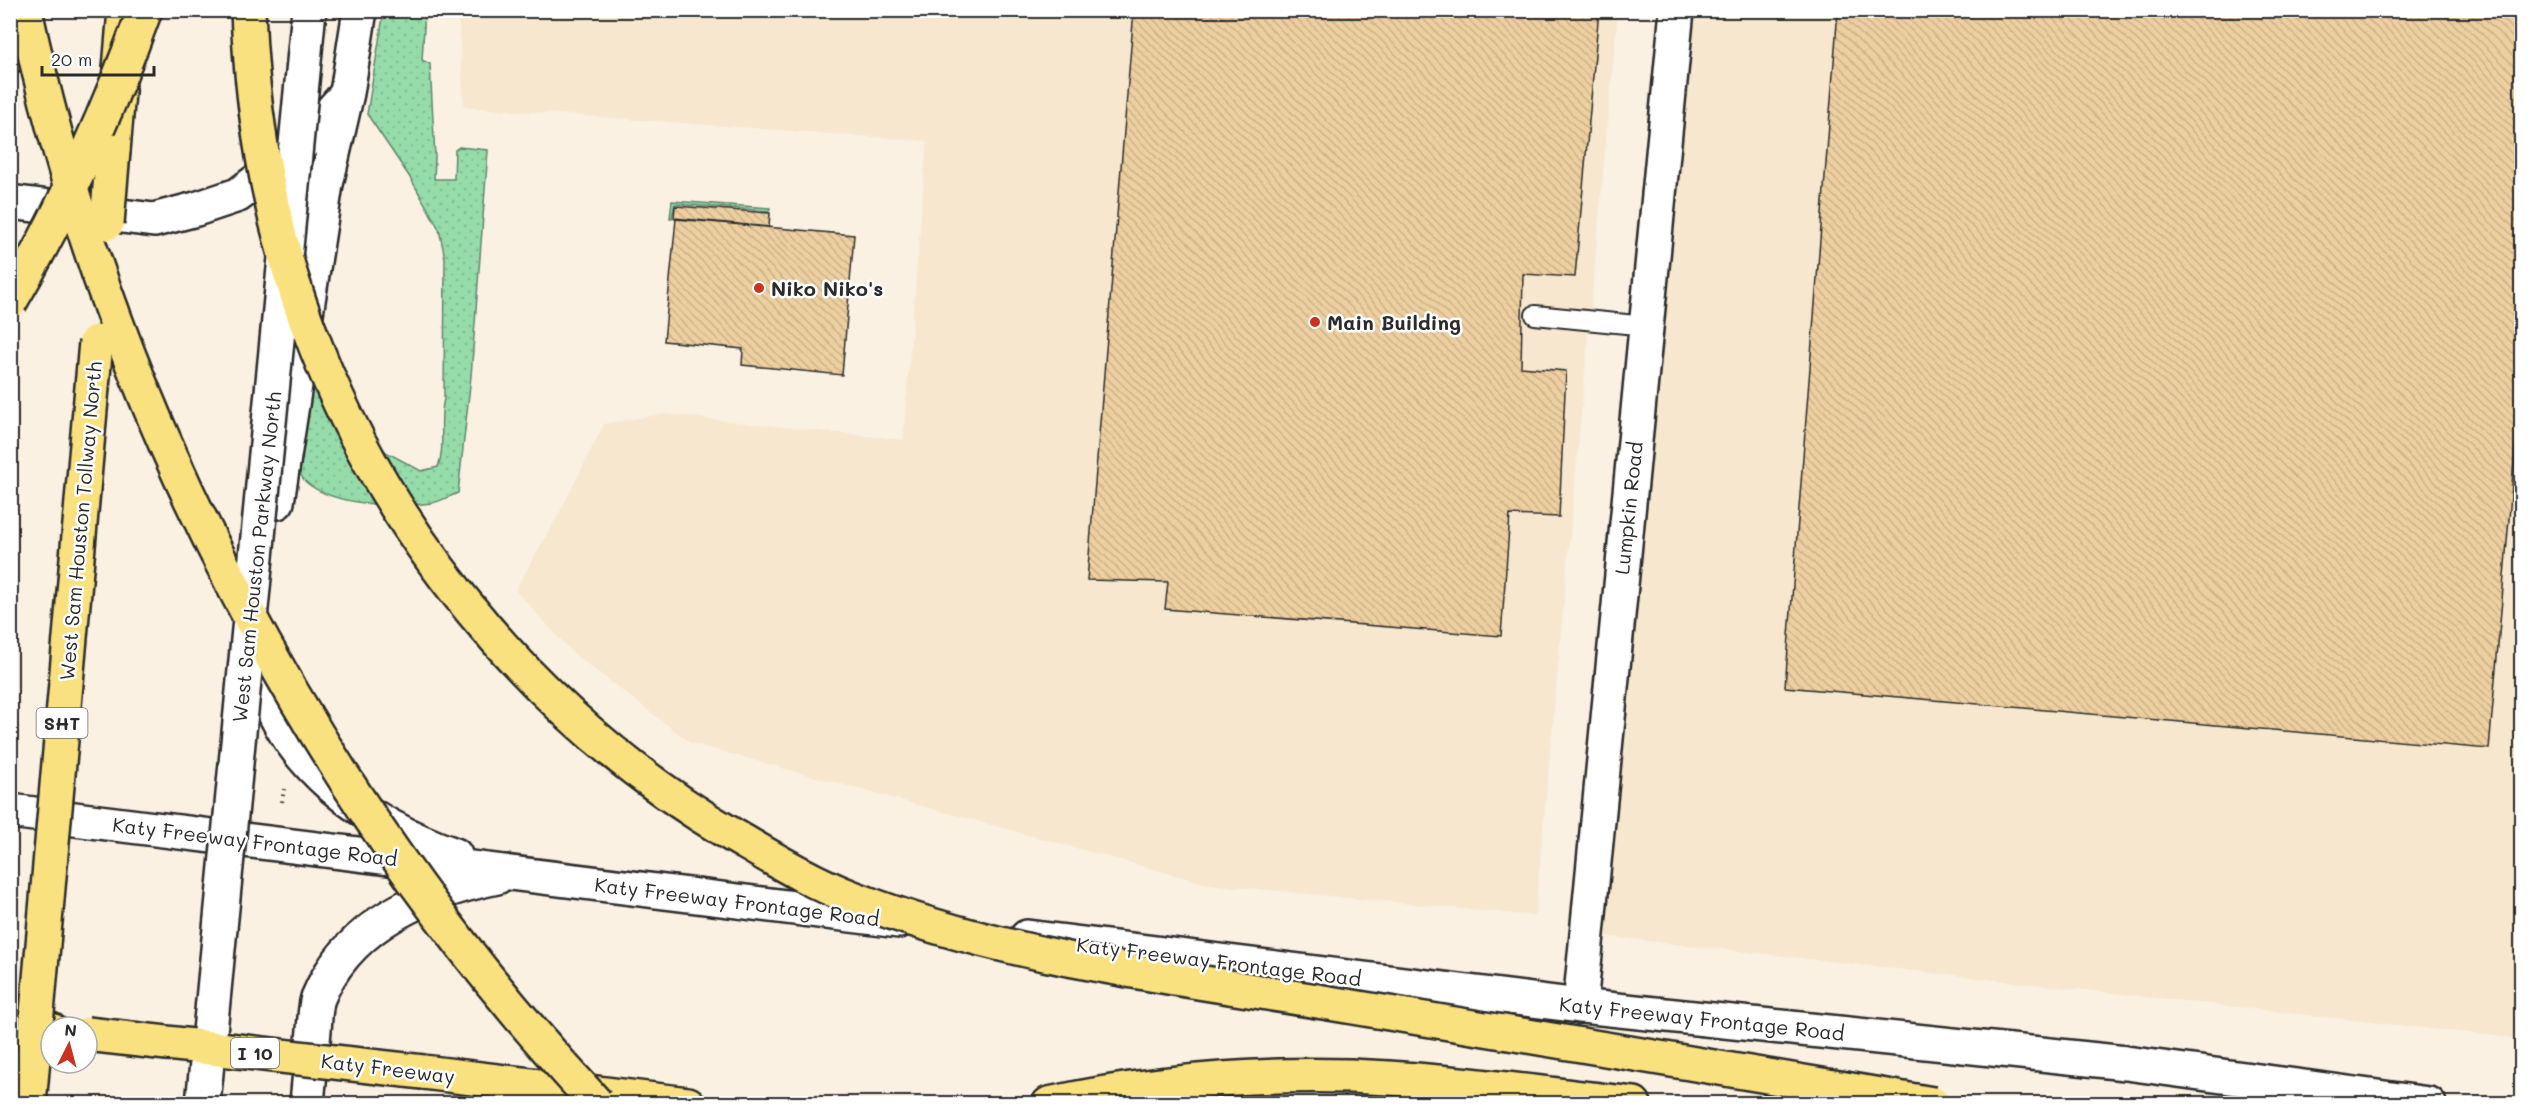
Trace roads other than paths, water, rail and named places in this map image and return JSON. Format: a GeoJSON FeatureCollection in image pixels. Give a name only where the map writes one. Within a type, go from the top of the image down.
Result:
{"type":"FeatureCollection","features":[{"type":"Feature","properties":{"kind":"highway"},"geometry":{"type":"LineString","coordinates":[[10,56],[15,10]]}},
{"type":"Feature","properties":{"kind":"highway"},"geometry":{"type":"LineString","coordinates":[[25,10],[65,170],[99,271],[166,445],[200,521],[249,615],[305,713],[383,835],[420,887],[482,971],[597,1104]]}},
{"type":"Feature","properties":{"kind":"highway","name":"West Sam Houston Tollway North"},"geometry":{"type":"LineString","coordinates":[[29,1104],[125,10]]}},
{"type":"Feature","properties":{"kind":"highway"},"geometry":{"type":"LineString","coordinates":[[10,302],[56,216],[99,124],[145,10]]}},
{"type":"Feature","properties":{"kind":"highway"},"geometry":{"type":"LineString","coordinates":[[248,10],[257,122],[280,231],[317,350],[378,476],[420,542],[455,590],[506,649],[553,698],[606,747],[664,792],[781,864],[848,897],[941,930],[1010,946],[1192,980],[1933,1104]]}},
{"type":"Feature","properties":{"kind":"highway"},"geometry":{"type":"LineString","coordinates":[[10,1026],[39,1029]]}},
{"type":"Feature","properties":{"kind":"highway","name":"Katy Freeway"},"geometry":{"type":"LineString","coordinates":[[99,1035],[684,1103],[714,1104]]}},
{"type":"Feature","properties":{"kind":"highway"},"geometry":{"type":"LineString","coordinates":[[1049,1104],[1158,1086],[1240,1078],[1322,1076],[1432,1081],[1634,1104]]}},
{"type":"Feature","properties":{"kind":"main road","name":"West Sam Houston Parkway North"},"geometry":{"type":"LineString","coordinates":[[203,1104],[309,10]]}},
{"type":"Feature","properties":{"kind":"main road"},"geometry":{"type":"LineString","coordinates":[[217,1104],[281,466],[326,184],[347,93],[360,10]]}},
{"type":"Feature","properties":{"kind":"main road","name":"Lumpkin Road"},"geometry":{"type":"LineString","coordinates":[[1580,1006],[1677,10]]}},
{"type":"Feature","properties":{"kind":"main road"},"geometry":{"type":"LineString","coordinates":[[10,202],[154,220],[196,209],[238,195],[294,153],[347,93]]}},
{"type":"Feature","properties":{"kind":"main road"},"geometry":{"type":"LineString","coordinates":[[259,671],[265,693],[287,734],[319,776],[346,799],[388,825],[434,848],[477,863],[529,875]]}},
{"type":"Feature","properties":{"kind":"main road","name":"Katy Freeway Frontage Road"},"geometry":{"type":"LineString","coordinates":[[10,811],[1580,1006],[2126,1063],[2429,1104]]}},
{"type":"Feature","properties":{"kind":"main road"},"geometry":{"type":"LineString","coordinates":[[307,1104],[318,1000],[343,956],[372,927],[425,898],[474,882],[529,875]]}},
{"type":"Feature","properties":{"kind":"lane"},"geometry":{"type":"LineString","coordinates":[[1535,315],[1646,326]]}},
{"type":"Feature","properties":{"kind":"place","name":"Niko Niko's"},"geometry":{"type":"Point","coordinates":[759,288]}},
{"type":"Feature","properties":{"kind":"place","name":"Main Building"},"geometry":{"type":"Point","coordinates":[1315,322]}}]}
